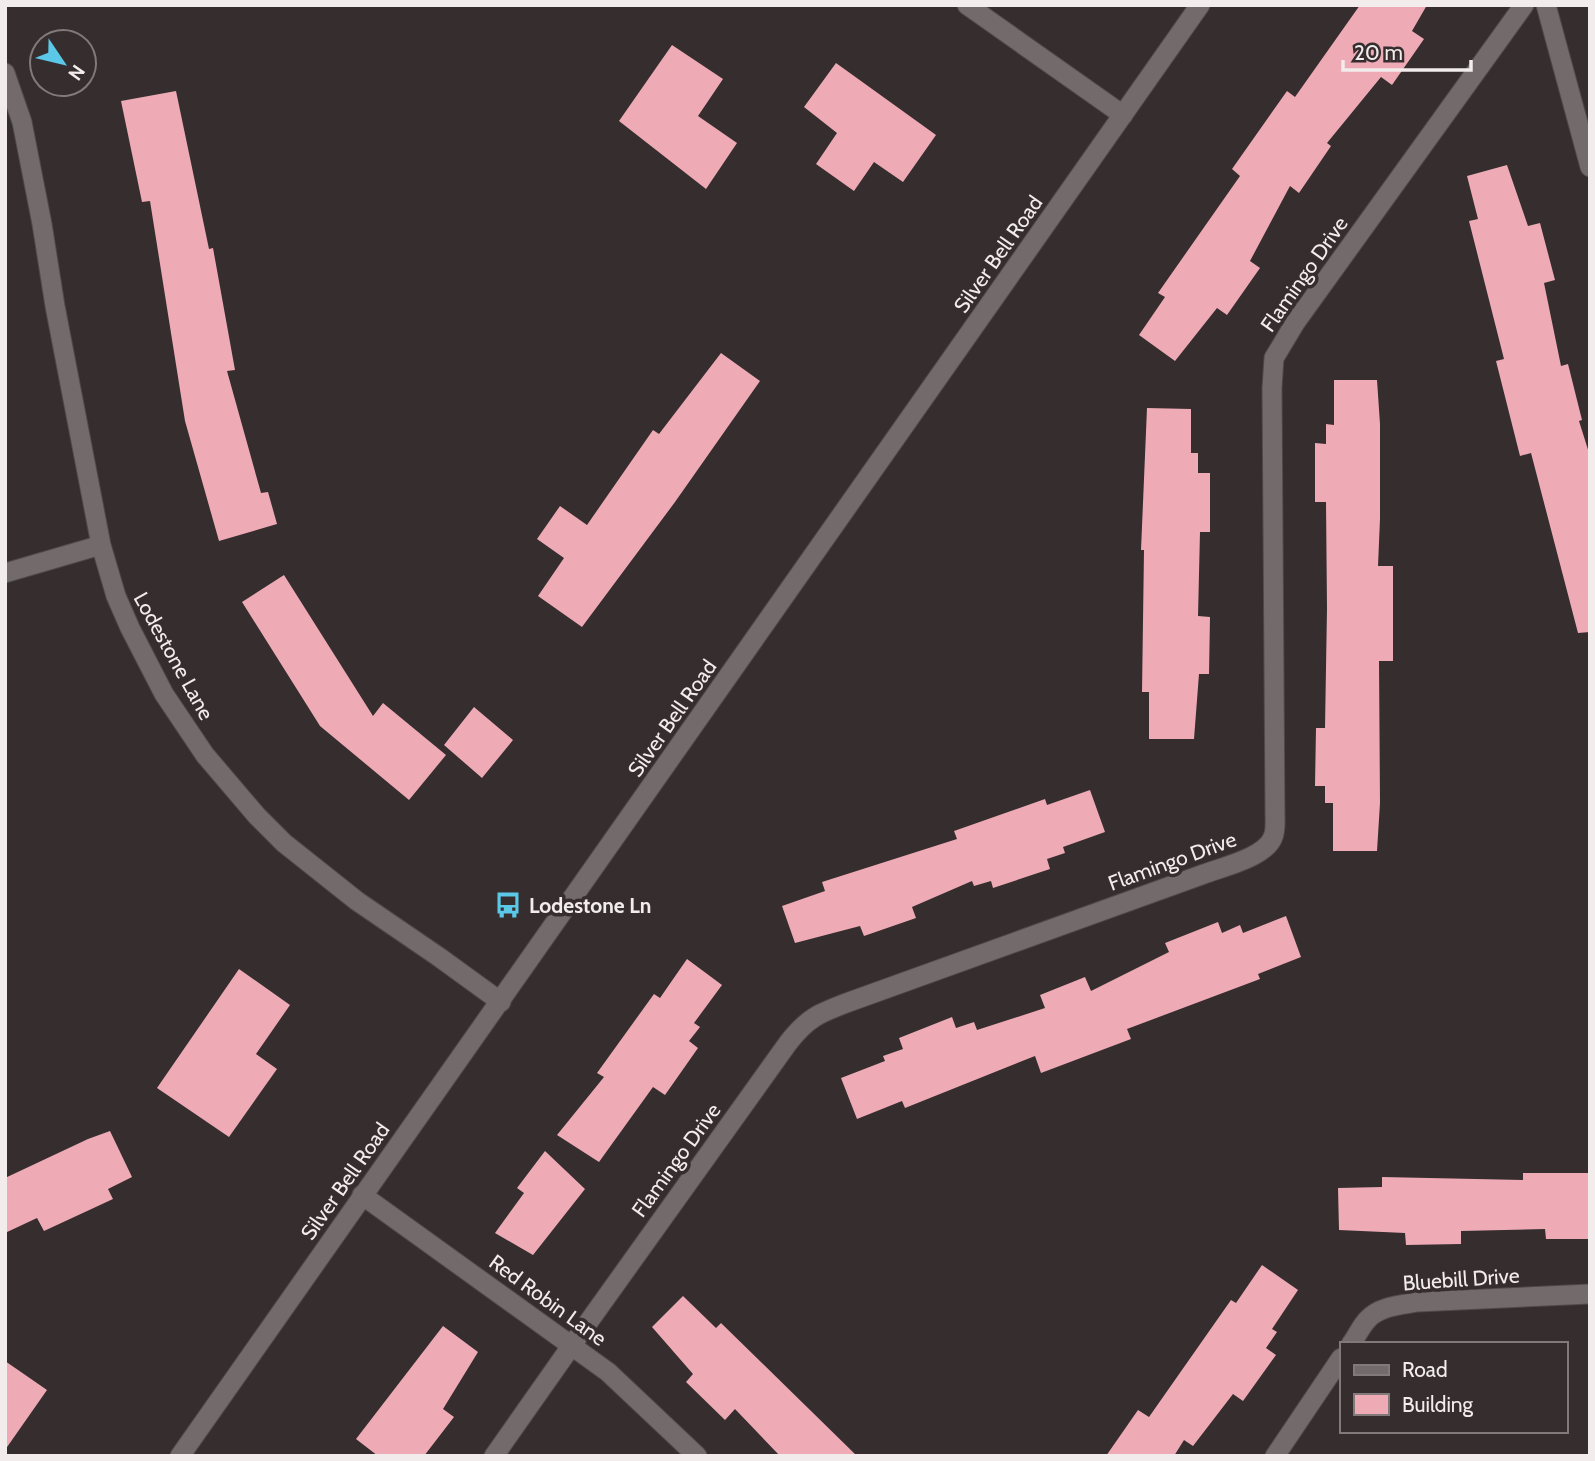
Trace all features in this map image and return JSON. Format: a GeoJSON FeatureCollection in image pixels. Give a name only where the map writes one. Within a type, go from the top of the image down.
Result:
{"type":"FeatureCollection","features":[{"type":"Feature","properties":{"kind":"street"},"geometry":{"type":"LineString","coordinates":[[967,5],[1124,115]]}},
{"type":"Feature","properties":{"kind":"street","name":"Silver Bell Road"},"geometry":{"type":"LineString","coordinates":[[180,1456],[1200,5]]}},
{"type":"Feature","properties":{"kind":"street","name":"Flamingo Drive"},"geometry":{"type":"LineString","coordinates":[[494,1456],[788,1043],[809,1020],[849,1002],[1257,855],[1269,846],[1274,835],[1275,814],[1274,358],[1295,323],[1524,5]]}},
{"type":"Feature","properties":{"kind":"street"},"geometry":{"type":"LineString","coordinates":[[1546,5],[1590,167]]}},
{"type":"Feature","properties":{"kind":"street","name":"Lodestone Lane"},"geometry":{"type":"LineString","coordinates":[[5,73],[22,122],[101,545],[116,596],[164,694],[205,755],[284,843],[329,881],[501,1002]]}},
{"type":"Feature","properties":{"kind":"street"},"geometry":{"type":"LineString","coordinates":[[5,573],[101,545]]}},
{"type":"Feature","properties":{"kind":"street","name":"Red Robin Lane"},"geometry":{"type":"LineString","coordinates":[[362,1195],[608,1372],[697,1456]]}},
{"type":"Feature","properties":{"kind":"street","name":"Bluebill Drive"},"geometry":{"type":"LineString","coordinates":[[1352,1342],[1369,1318],[1386,1308],[1398,1305],[1590,1294]]}},
{"type":"Feature","properties":{"kind":"street"},"geometry":{"type":"LineString","coordinates":[[1275,1456],[1340,1359]]}},
{"type":"Feature","properties":{"kind":"building"},"geometry":{"type":"Polygon","coordinates":[[[1360,5],[1427,5],[1412,31],[1424,39],[1392,85],[1381,77],[1327,143],[1331,146],[1299,193],[1290,186],[1250,261],[1260,268],[1227,315],[1217,308],[1175,361],[1139,335],[1165,297],[1158,293],[1240,176],[1232,169],[1287,91],[1295,97],[1360,5]]]}},
{"type":"Feature","properties":{"kind":"building"},"geometry":{"type":"Polygon","coordinates":[[[672,45],[723,79],[698,116],[737,143],[706,189],[619,121],[672,45]]]}},
{"type":"Feature","properties":{"kind":"building"},"geometry":{"type":"Polygon","coordinates":[[[836,63],[936,135],[903,182],[874,162],[854,191],[816,164],[837,133],[804,107],[836,63]]]}},
{"type":"Feature","properties":{"kind":"building"},"geometry":{"type":"Polygon","coordinates":[[[176,91],[209,249],[213,248],[235,370],[227,371],[261,493],[268,492],[277,524],[219,541],[185,421],[150,201],[142,202],[121,101],[176,91]]]}},
{"type":"Feature","properties":{"kind":"building"},"geometry":{"type":"Polygon","coordinates":[[[1507,165],[1528,226],[1540,223],[1555,280],[1544,283],[1561,366],[1568,364],[1582,420],[1579,421],[1590,456],[1590,632],[1578,633],[1531,453],[1520,456],[1496,361],[1504,359],[1469,221],[1478,219],[1467,176],[1507,165]]]}},
{"type":"Feature","properties":{"kind":"building"},"geometry":{"type":"Polygon","coordinates":[[[721,353],[760,381],[582,627],[538,596],[564,558],[537,539],[560,506],[587,525],[653,430],[659,434],[721,353]]]}},
{"type":"Feature","properties":{"kind":"building"},"geometry":{"type":"Polygon","coordinates":[[[1334,380],[1377,380],[1380,424],[1378,566],[1393,566],[1393,661],[1379,661],[1380,803],[1377,851],[1333,851],[1333,803],[1325,803],[1325,786],[1315,786],[1316,728],[1325,728],[1327,608],[1326,502],[1315,502],[1315,443],[1326,444],[1326,424],[1334,425],[1334,380]]]}},
{"type":"Feature","properties":{"kind":"building"},"geometry":{"type":"Polygon","coordinates":[[[1147,408],[1191,409],[1191,453],[1198,453],[1198,473],[1210,473],[1210,532],[1200,532],[1198,616],[1210,617],[1209,674],[1199,674],[1194,739],[1149,739],[1149,692],[1142,692],[1144,550],[1141,550],[1147,408]]]}},
{"type":"Feature","properties":{"kind":"building"},"geometry":{"type":"Polygon","coordinates":[[[284,575],[373,716],[383,703],[446,755],[409,800],[320,726],[242,602],[284,575]]]}},
{"type":"Feature","properties":{"kind":"building"},"geometry":{"type":"Polygon","coordinates":[[[474,707],[513,740],[482,778],[444,745],[474,707]]]}},
{"type":"Feature","properties":{"kind":"building"},"geometry":{"type":"Polygon","coordinates":[[[1090,790],[1105,832],[1063,847],[1065,853],[1047,859],[1050,869],[993,888],[991,881],[974,886],[972,881],[912,907],[916,918],[864,936],[860,926],[795,943],[782,906],[825,891],[822,882],[957,839],[954,831],[1045,799],[1047,805],[1090,790]]]}},
{"type":"Feature","properties":{"kind":"building"},"geometry":{"type":"Polygon","coordinates":[[[1286,916],[1301,957],[1258,974],[1260,979],[1127,1029],[1131,1039],[1041,1073],[1035,1056],[905,1108],[902,1101],[857,1119],[841,1078],[885,1061],[883,1056],[903,1049],[899,1038],[952,1017],[956,1028],[974,1022],[977,1030],[1045,1008],[1040,995],[1085,977],[1091,991],[1169,952],[1165,943],[1218,922],[1222,933],[1240,925],[1243,933],[1286,916]]]}},
{"type":"Feature","properties":{"kind":"building"},"geometry":{"type":"Polygon","coordinates":[[[687,959],[722,985],[694,1023],[700,1027],[689,1041],[698,1048],[665,1095],[653,1087],[599,1162],[557,1135],[604,1077],[597,1073],[654,994],[660,998],[687,959]]]}},
{"type":"Feature","properties":{"kind":"building"},"geometry":{"type":"Polygon","coordinates":[[[239,969],[290,1005],[256,1054],[277,1069],[229,1137],[157,1088],[239,969]]]}},
{"type":"Feature","properties":{"kind":"building"},"geometry":{"type":"Polygon","coordinates":[[[110,1131],[132,1177],[108,1189],[113,1199],[44,1231],[37,1218],[5,1233],[5,1178],[110,1131]]]}},
{"type":"Feature","properties":{"kind":"building"},"geometry":{"type":"Polygon","coordinates":[[[545,1151],[585,1189],[533,1255],[495,1233],[524,1193],[517,1188],[545,1151]]]}},
{"type":"Feature","properties":{"kind":"building"},"geometry":{"type":"Polygon","coordinates":[[[1523,1173],[1590,1173],[1590,1239],[1546,1239],[1545,1229],[1461,1231],[1461,1244],[1406,1245],[1405,1233],[1339,1230],[1338,1188],[1382,1187],[1382,1177],[1523,1180],[1523,1173]]]}},
{"type":"Feature","properties":{"kind":"building"},"geometry":{"type":"Polygon","coordinates":[[[1262,1265],[1298,1290],[1272,1329],[1277,1332],[1266,1348],[1276,1355],[1243,1401],[1233,1394],[1193,1446],[1184,1440],[1174,1456],[1106,1456],[1138,1410],[1149,1417],[1231,1300],[1236,1303],[1262,1265]]]}},
{"type":"Feature","properties":{"kind":"building"},"geometry":{"type":"Polygon","coordinates":[[[683,1296],[716,1328],[721,1323],[857,1456],[780,1456],[735,1409],[725,1420],[686,1382],[693,1374],[652,1327],[683,1296]]]}},
{"type":"Feature","properties":{"kind":"building"},"geometry":{"type":"Polygon","coordinates":[[[443,1326],[478,1352],[443,1409],[454,1417],[424,1456],[378,1456],[356,1439],[443,1326]]]}},
{"type":"Feature","properties":{"kind":"building"},"geometry":{"type":"Polygon","coordinates":[[[5,1361],[47,1390],[5,1450],[5,1361]]]}},
{"type":"Feature","properties":{"kind":"place","name":"Lodestone Ln"},"geometry":{"type":"Point","coordinates":[508,905]}}]}
